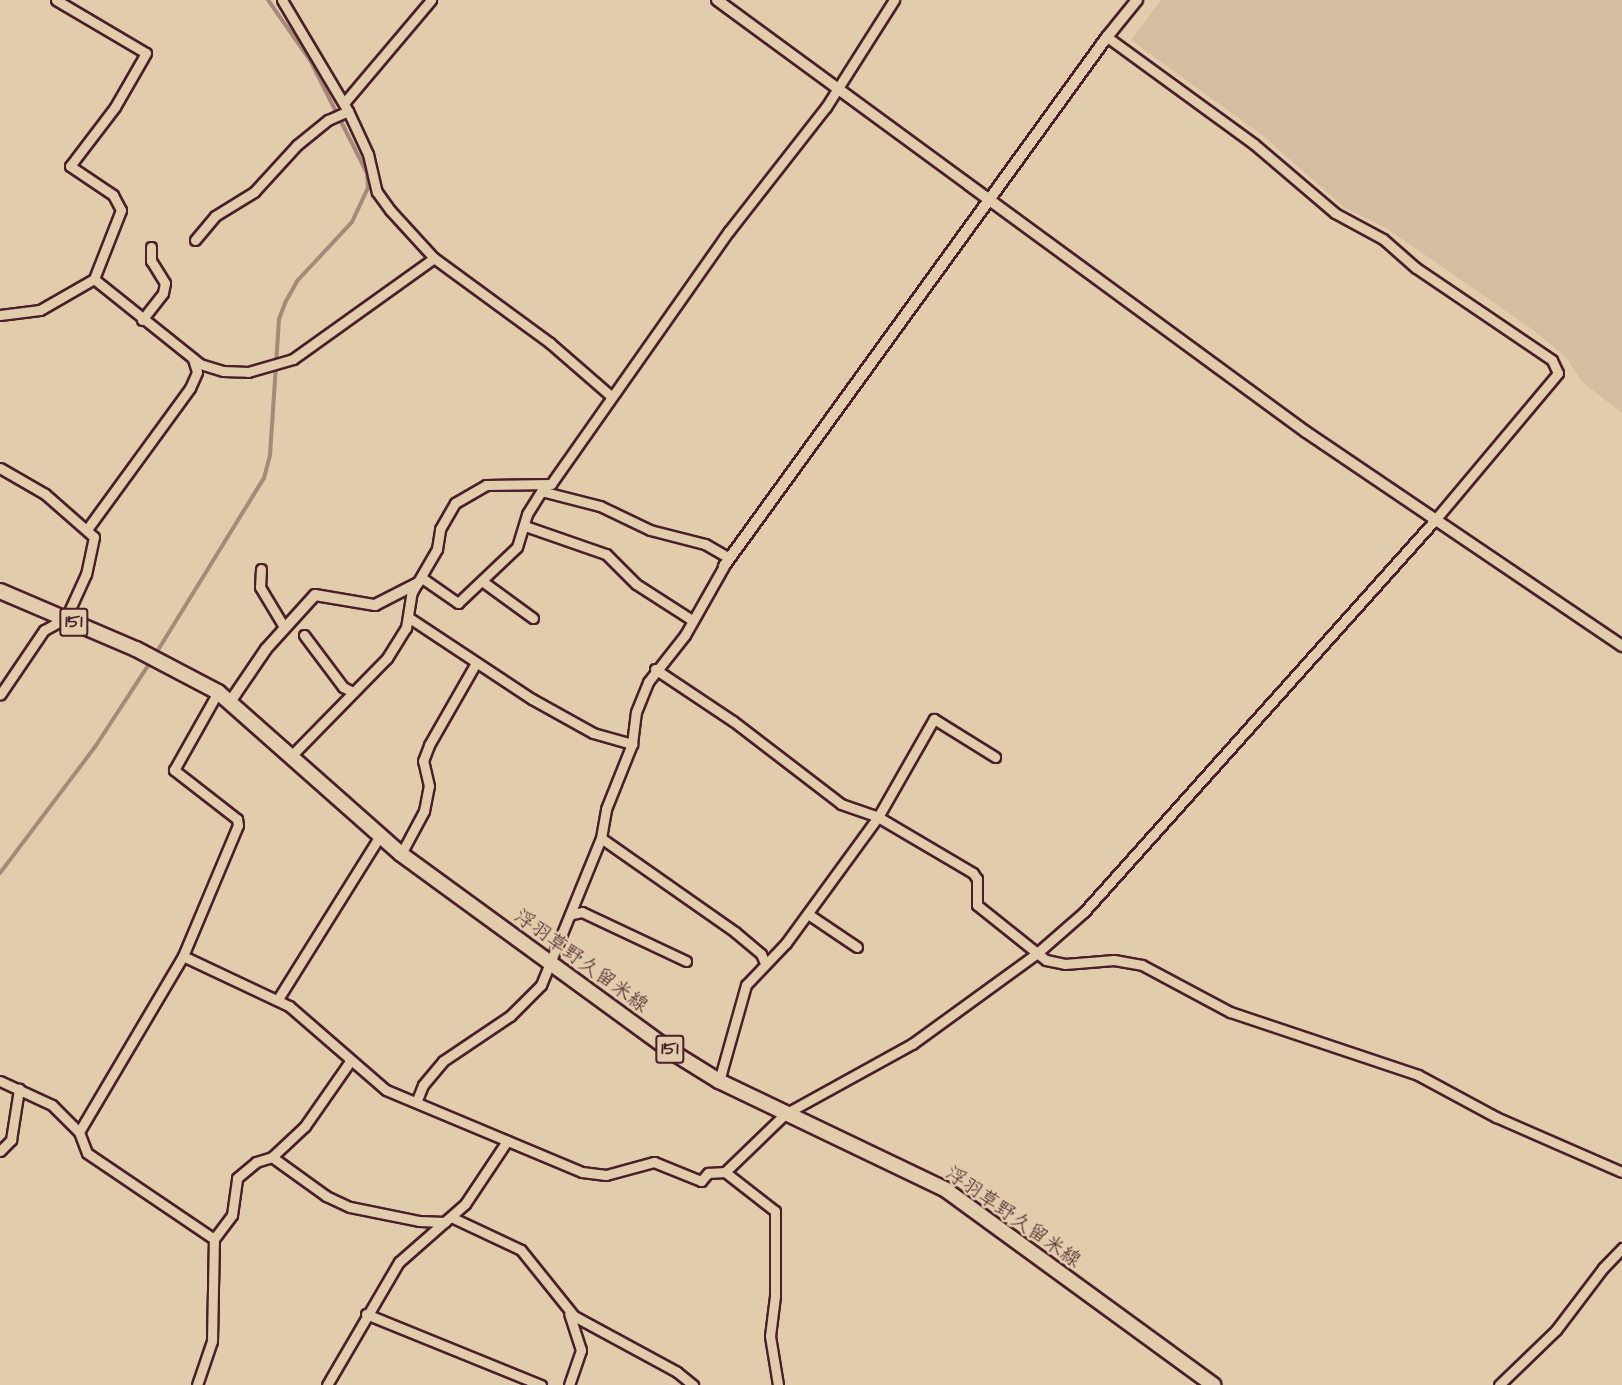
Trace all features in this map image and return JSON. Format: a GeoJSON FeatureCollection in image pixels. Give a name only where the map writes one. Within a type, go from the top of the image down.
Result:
{"type":"FeatureCollection","features":[{"type":"Feature","properties":{"kind":"main road","name":"浮羽草野久留米線"},"geometry":{"type":"LineString","coordinates":[[0,591],[147,655],[218,693],[292,755],[401,854],[550,963],[719,1081],[946,1190],[1213,1385]]}},
{"type":"Feature","properties":{"kind":"street"},"geometry":{"type":"LineString","coordinates":[[0,315],[40,310],[94,279],[121,210],[113,195],[70,166],[115,106],[146,53],[74,3],[56,0]]}},
{"type":"Feature","properties":{"kind":"street"},"geometry":{"type":"LineString","coordinates":[[282,0],[346,109],[368,154],[377,192],[434,258],[550,343],[611,396]]}},
{"type":"Feature","properties":{"kind":"street"},"geometry":{"type":"LineString","coordinates":[[195,240],[215,216],[254,192],[297,145],[346,109],[431,0]]}},
{"type":"Feature","properties":{"kind":"street"},"geometry":{"type":"LineString","coordinates":[[717,0],[1306,432],[1434,521],[1622,646]]}},
{"type":"Feature","properties":{"kind":"street"},"geometry":{"type":"LineString","coordinates":[[292,755],[387,658],[408,617],[412,592],[437,549],[445,516],[469,492],[511,482],[544,486],[551,484],[611,396],[837,88],[894,0]]}},
{"type":"Feature","properties":{"kind":"street"},"geometry":{"type":"LineString","coordinates":[[417,1101],[423,1085],[443,1061],[531,999],[572,914],[601,838],[606,809],[632,744],[636,712],[656,669],[685,635],[726,562],[991,200],[1107,37],[1137,0]]}},
{"type":"Feature","properties":{"kind":"street"},"geometry":{"type":"LineString","coordinates":[[183,956],[278,999],[386,1090],[417,1101],[582,1172],[606,1175],[654,1162],[701,1181],[708,1173],[725,1172],[785,1114],[912,1044],[1036,954],[1084,912],[1434,521],[1537,402],[1558,374],[1558,366],[1416,268],[1383,240],[1335,213],[1254,144],[1107,37]]}},
{"type":"Feature","properties":{"kind":"street"},"geometry":{"type":"LineString","coordinates":[[142,320],[163,293],[165,283],[151,261],[151,247]]}},
{"type":"Feature","properties":{"kind":"street"},"geometry":{"type":"LineString","coordinates":[[94,279],[193,359],[223,371],[273,368],[320,342],[434,258]]}},
{"type":"Feature","properties":{"kind":"street"},"geometry":{"type":"LineString","coordinates":[[88,528],[190,388],[197,372],[193,359]]}},
{"type":"Feature","properties":{"kind":"street"},"geometry":{"type":"LineString","coordinates":[[0,468],[23,478],[88,528],[94,537],[92,551],[66,618],[44,630],[0,695]]}},
{"type":"Feature","properties":{"kind":"street"},"geometry":{"type":"LineString","coordinates":[[544,486],[546,492],[600,506],[650,530],[705,544],[726,562]]}},
{"type":"Feature","properties":{"kind":"street"},"geometry":{"type":"LineString","coordinates":[[420,580],[458,603],[517,547],[527,514],[544,486]]}},
{"type":"Feature","properties":{"kind":"street"},"geometry":{"type":"LineString","coordinates":[[525,526],[606,554],[645,591],[692,620]]}},
{"type":"Feature","properties":{"kind":"street"},"geometry":{"type":"LineString","coordinates":[[261,569],[260,587],[284,627]]}},
{"type":"Feature","properties":{"kind":"street"},"geometry":{"type":"LineString","coordinates":[[231,702],[284,627],[315,596],[375,605],[420,580]]}},
{"type":"Feature","properties":{"kind":"street"},"geometry":{"type":"LineString","coordinates":[[482,581],[533,618]]}},
{"type":"Feature","properties":{"kind":"street"},"geometry":{"type":"LineString","coordinates":[[408,617],[476,663],[593,733],[632,744]]}},
{"type":"Feature","properties":{"kind":"street"},"geometry":{"type":"LineString","coordinates":[[303,635],[343,687],[353,692]]}},
{"type":"Feature","properties":{"kind":"street"},"geometry":{"type":"LineString","coordinates":[[401,854],[424,811],[429,786],[423,761],[429,745],[476,663]]}},
{"type":"Feature","properties":{"kind":"street"},"geometry":{"type":"LineString","coordinates":[[656,669],[733,721],[841,804],[878,818],[973,873],[977,879],[977,905],[1036,954],[1065,964],[1114,960],[1142,965],[1230,1012],[1418,1075],[1496,1117],[1622,1172]]}},
{"type":"Feature","properties":{"kind":"street"},"geometry":{"type":"LineString","coordinates":[[80,1132],[183,956],[238,825],[237,819],[174,770],[218,693]]}},
{"type":"Feature","properties":{"kind":"street"},"geometry":{"type":"LineString","coordinates":[[719,1081],[746,986],[808,914],[822,888],[841,870],[878,818],[934,719],[995,757]]}},
{"type":"Feature","properties":{"kind":"street"},"geometry":{"type":"LineString","coordinates":[[278,999],[380,836]]}},
{"type":"Feature","properties":{"kind":"street"},"geometry":{"type":"LineString","coordinates":[[601,838],[735,933],[761,954],[765,963]]}},
{"type":"Feature","properties":{"kind":"street"},"geometry":{"type":"LineString","coordinates":[[572,914],[582,912],[686,961]]}},
{"type":"Feature","properties":{"kind":"street"},"geometry":{"type":"LineString","coordinates":[[808,914],[856,947]]}},
{"type":"Feature","properties":{"kind":"street"},"geometry":{"type":"LineString","coordinates":[[197,1385],[212,1341],[214,1239],[232,1215],[237,1178],[256,1162],[272,1157],[304,1126],[351,1060]]}},
{"type":"Feature","properties":{"kind":"street"},"geometry":{"type":"LineString","coordinates":[[0,1081],[52,1105],[80,1132],[87,1154],[214,1239]]}},
{"type":"Feature","properties":{"kind":"street"},"geometry":{"type":"LineString","coordinates":[[0,1151],[11,1140],[19,1089]]}},
{"type":"Feature","properties":{"kind":"street"},"geometry":{"type":"LineString","coordinates":[[327,1385],[366,1314],[399,1262],[479,1188],[507,1141]]}},
{"type":"Feature","properties":{"kind":"street"},"geometry":{"type":"LineString","coordinates":[[272,1157],[326,1196],[350,1207],[419,1221],[448,1219],[529,1256],[565,1307],[580,1343],[569,1385]]}},
{"type":"Feature","properties":{"kind":"street"},"geometry":{"type":"LineString","coordinates":[[725,1172],[775,1211],[775,1296],[770,1336],[778,1385]]}},
{"type":"Feature","properties":{"kind":"street"},"geometry":{"type":"LineString","coordinates":[[1499,1385],[1556,1330],[1622,1248]]}},
{"type":"Feature","properties":{"kind":"street"},"geometry":{"type":"LineString","coordinates":[[565,1307],[586,1324],[677,1372],[693,1385]]}},
{"type":"Feature","properties":{"kind":"street"},"geometry":{"type":"LineString","coordinates":[[366,1314],[525,1383],[541,1385]]}},
{"type":"Feature","properties":{"kind":"shaded area"},"geometry":{"type":"Polygon","coordinates":[[[1161,0],[1622,0],[1622,413],[1582,382],[1566,357],[1529,327],[1386,228],[1345,208],[1262,135],[1131,40],[1161,0]]]}},
{"type":"Feature","properties":{"kind":"waterway"},"geometry":{"type":"LineString","coordinates":[[155,655],[264,478],[270,455],[279,319],[285,303],[298,280],[352,222],[368,187],[367,173],[310,60],[268,0]]}},
{"type":"Feature","properties":{"kind":"waterway"},"geometry":{"type":"LineString","coordinates":[[0,873],[95,747],[151,661]]}}]}
